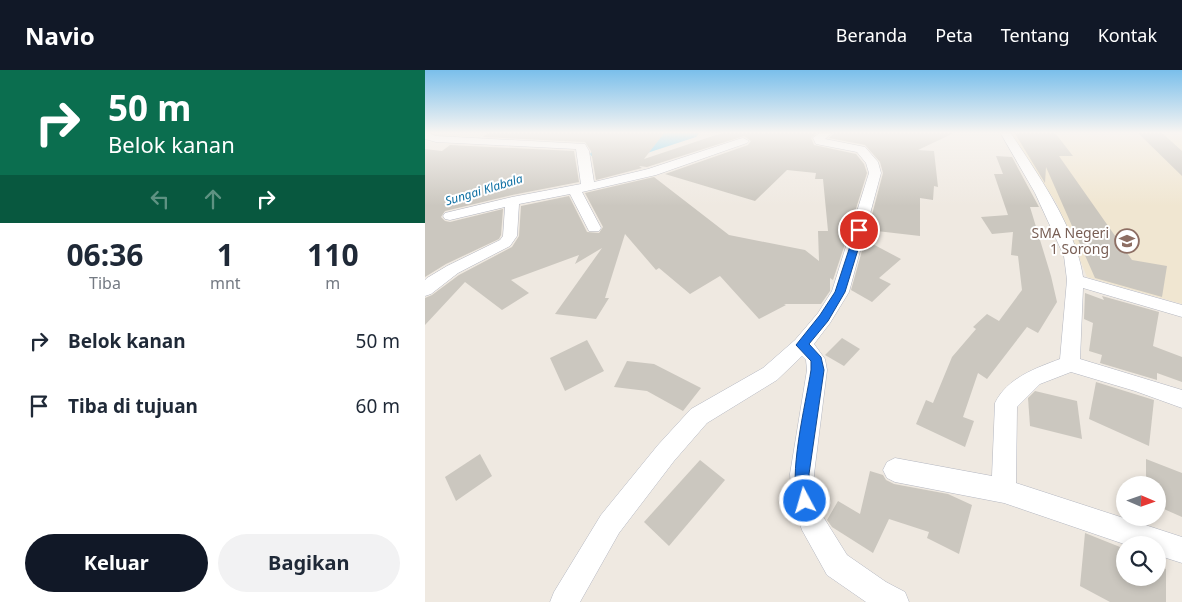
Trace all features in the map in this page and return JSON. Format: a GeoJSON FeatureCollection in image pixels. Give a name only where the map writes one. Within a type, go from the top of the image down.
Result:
{"type":"FeatureCollection","features":[{"type":"Feature","properties":{"kind":"street"},"geometry":{"type":"LineString","coordinates":[[584,157],[588,187]]}},
{"type":"Feature","properties":{"kind":"street"},"geometry":{"type":"LineString","coordinates":[[450,216],[652,172],[697,157]]}},
{"type":"Feature","properties":{"kind":"street"},"geometry":{"type":"LineString","coordinates":[[564,602],[610,524],[666,452],[692,423],[699,416],[770,374],[802,345],[824,318],[840,292],[863,218],[875,173],[872,162],[868,157]]}},
{"type":"Feature","properties":{"kind":"street"},"geometry":{"type":"LineString","coordinates":[[1020,157],[1042,193],[1072,256],[1075,280],[1070,364]]}},
{"type":"Feature","properties":{"kind":"street"},"geometry":{"type":"LineString","coordinates":[[574,190],[594,228]]}},
{"type":"Feature","properties":{"kind":"street"},"geometry":{"type":"LineString","coordinates":[[425,290],[446,273],[505,243],[510,236],[512,201]]}},
{"type":"Feature","properties":{"kind":"street"},"geometry":{"type":"LineString","coordinates":[[1075,280],[1182,311]]}},
{"type":"Feature","properties":{"kind":"street"},"geometry":{"type":"LineString","coordinates":[[802,345],[811,351],[817,360],[802,474],[805,501],[811,522],[837,565],[876,592],[895,602]]}},
{"type":"Feature","properties":{"kind":"street"},"geometry":{"type":"LineString","coordinates":[[1004,491],[1006,403],[1033,378],[1070,364],[1137,383],[1182,399]]}},
{"type":"Feature","properties":{"kind":"street"},"geometry":{"type":"LineString","coordinates":[[895,470],[1004,491],[1182,550]]}},
{"type":"Feature","properties":{"kind":"shaded area","name":"SMA Negeri 1 Sorong"},"geometry":{"type":"Polygon","coordinates":[[[1026,157],[1182,157],[1182,304],[1087,277],[1057,204],[1026,157]]]}},
{"type":"Feature","properties":{"kind":"building"},"geometry":{"type":"Polygon","coordinates":[[[425,157],[575,157],[579,182],[445,211],[441,217],[445,221],[450,222],[503,209],[501,235],[499,239],[446,264],[425,277],[425,157]]]}},
{"type":"Feature","properties":{"kind":"building"},"geometry":{"type":"Polygon","coordinates":[[[592,157],[646,157],[644,159],[651,157],[679,157],[647,167],[639,166],[642,168],[596,180],[592,157]]]}},
{"type":"Feature","properties":{"kind":"building"},"geometry":{"type":"Polygon","coordinates":[[[714,157],[858,157],[864,164],[867,173],[850,228],[841,228],[849,232],[833,280],[830,278],[830,291],[821,304],[784,304],[786,305],[759,319],[720,276],[690,294],[659,268],[656,270],[625,234],[605,298],[609,298],[596,319],[555,314],[602,248],[575,264],[579,255],[511,280],[529,293],[502,310],[465,282],[425,325],[425,298],[459,275],[512,247],[519,236],[521,206],[569,196],[587,232],[599,233],[603,227],[585,193],[654,177],[729,235],[805,250],[819,261],[818,231],[828,231],[823,179],[815,179],[816,173],[787,170],[755,201],[665,174],[714,157]]]}},
{"type":"Feature","properties":{"kind":"building"},"geometry":{"type":"Polygon","coordinates":[[[875,157],[935,157],[938,187],[934,186],[933,200],[920,198],[920,236],[868,230],[883,173],[880,162],[875,157]]]}},
{"type":"Feature","properties":{"kind":"building"},"geometry":{"type":"Polygon","coordinates":[[[996,157],[1012,157],[1039,207],[1030,207],[1057,302],[1038,333],[1027,327],[987,379],[978,373],[963,417],[974,421],[965,447],[916,424],[926,400],[933,403],[952,357],[976,329],[973,327],[987,314],[999,321],[1022,290],[1018,256],[1011,255],[1013,232],[992,234],[981,217],[1008,215],[994,174],[1003,174],[996,157]]]}},
{"type":"Feature","properties":{"kind":"building"},"geometry":{"type":"Polygon","coordinates":[[[1029,157],[1060,157],[1132,260],[1167,266],[1162,297],[1095,278],[1046,167],[1045,183],[1029,157]]]}},
{"type":"Feature","properties":{"kind":"building"},"geometry":{"type":"Polygon","coordinates":[[[1162,157],[1182,157],[1182,176],[1162,157]]]}},
{"type":"Feature","properties":{"kind":"building"},"geometry":{"type":"Polygon","coordinates":[[[865,240],[901,259],[879,278],[891,284],[872,302],[851,290],[865,240]]]}},
{"type":"Feature","properties":{"kind":"building"},"geometry":{"type":"Polygon","coordinates":[[[1085,293],[1104,300],[1102,296],[1159,312],[1153,346],[1182,357],[1182,382],[1157,373],[1157,380],[1100,363],[1102,355],[1089,351],[1093,323],[1084,319],[1085,293]]]}},
{"type":"Feature","properties":{"kind":"building"},"geometry":{"type":"Polygon","coordinates":[[[842,338],[860,349],[844,366],[825,355],[842,338]]]}},
{"type":"Feature","properties":{"kind":"building"},"geometry":{"type":"Polygon","coordinates":[[[587,340],[604,371],[565,391],[550,358],[587,340]]]}},
{"type":"Feature","properties":{"kind":"building"},"geometry":{"type":"Polygon","coordinates":[[[627,361],[654,364],[701,388],[683,411],[647,391],[614,387],[627,361]]]}},
{"type":"Feature","properties":{"kind":"building"},"geometry":{"type":"Polygon","coordinates":[[[1096,382],[1154,400],[1149,446],[1089,419],[1096,382]]]}},
{"type":"Feature","properties":{"kind":"building"},"geometry":{"type":"Polygon","coordinates":[[[1035,391],[1077,401],[1082,439],[1030,426],[1028,398],[1035,391]]]}},
{"type":"Feature","properties":{"kind":"building"},"geometry":{"type":"Polygon","coordinates":[[[480,454],[492,476],[456,501],[445,477],[480,454]]]}},
{"type":"Feature","properties":{"kind":"building"},"geometry":{"type":"Polygon","coordinates":[[[1146,459],[1182,473],[1182,517],[1166,510],[1166,476],[1146,476],[1146,459]]]}},
{"type":"Feature","properties":{"kind":"building"},"geometry":{"type":"Polygon","coordinates":[[[700,460],[725,480],[669,546],[644,522],[700,460]]]}},
{"type":"Feature","properties":{"kind":"building"},"geometry":{"type":"Polygon","coordinates":[[[870,471],[883,475],[886,480],[894,484],[948,494],[972,505],[959,554],[927,538],[929,532],[889,519],[873,553],[832,527],[827,520],[838,501],[860,514],[870,471]]]}},
{"type":"Feature","properties":{"kind":"building"},"geometry":{"type":"Polygon","coordinates":[[[1085,533],[1116,545],[1116,586],[1166,586],[1166,602],[1110,602],[1080,586],[1085,533]]]}},
{"type":"Feature","properties":{"kind":"place","name":"SMA Negeri 1 Sorong"},"geometry":{"type":"Point","coordinates":[1127,241]}},
{"type":"Feature","properties":{"kind":"route"},"geometry":{"type":"LineString","coordinates":[[805,501],[802,474],[817,360],[811,351],[802,345],[824,318],[840,292],[859,230]]}},
{"type":"Feature","properties":{"kind":"water label","name":"Sungai Klabala"},"geometry":{"type":"Point","coordinates":[484,190]}}]}
